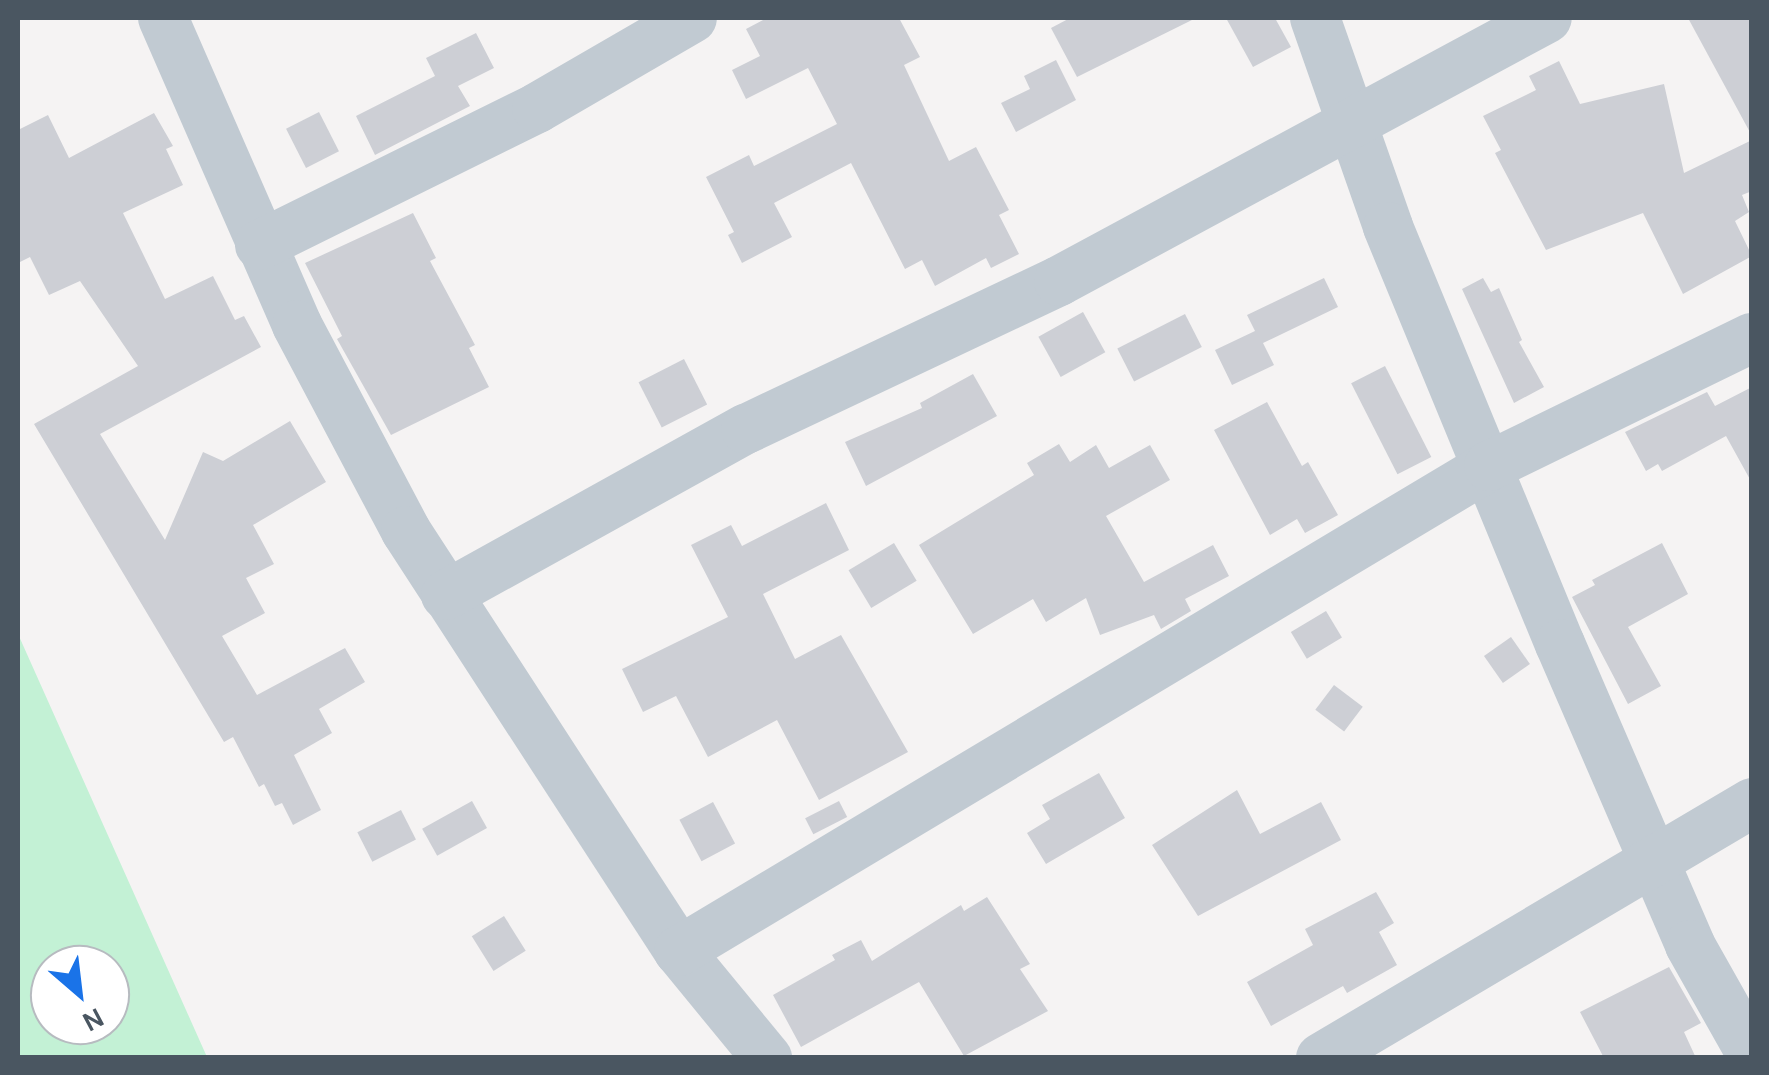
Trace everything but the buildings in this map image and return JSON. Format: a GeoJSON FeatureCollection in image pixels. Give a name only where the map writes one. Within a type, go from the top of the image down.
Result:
{"type":"FeatureCollection","features":[{"type":"Feature","properties":{"kind":"street"},"geometry":{"type":"LineString","coordinates":[[163,18],[260,245],[397,514],[679,951],[767,1058]]}},
{"type":"Feature","properties":{"kind":"street"},"geometry":{"type":"LineString","coordinates":[[260,245],[537,108],[692,18]]}},
{"type":"Feature","properties":{"kind":"street"},"geometry":{"type":"LineString","coordinates":[[1315,18],[1388,228],[1560,644],[1656,858],[1690,945],[1752,1055]]}},
{"type":"Feature","properties":{"kind":"street"},"geometry":{"type":"LineString","coordinates":[[446,595],[746,429],[1059,281],[1546,18]]}},
{"type":"Feature","properties":{"kind":"street"},"geometry":{"type":"LineString","coordinates":[[679,951],[1488,466],[1752,338]]}},
{"type":"Feature","properties":{"kind":"street"},"geometry":{"type":"LineString","coordinates":[[1321,1058],[1752,803]]}},
{"type":"Feature","properties":{"kind":"green space"},"geometry":{"type":"Polygon","coordinates":[[[18,634],[207,1057],[18,1057],[18,634]]]}}]}
